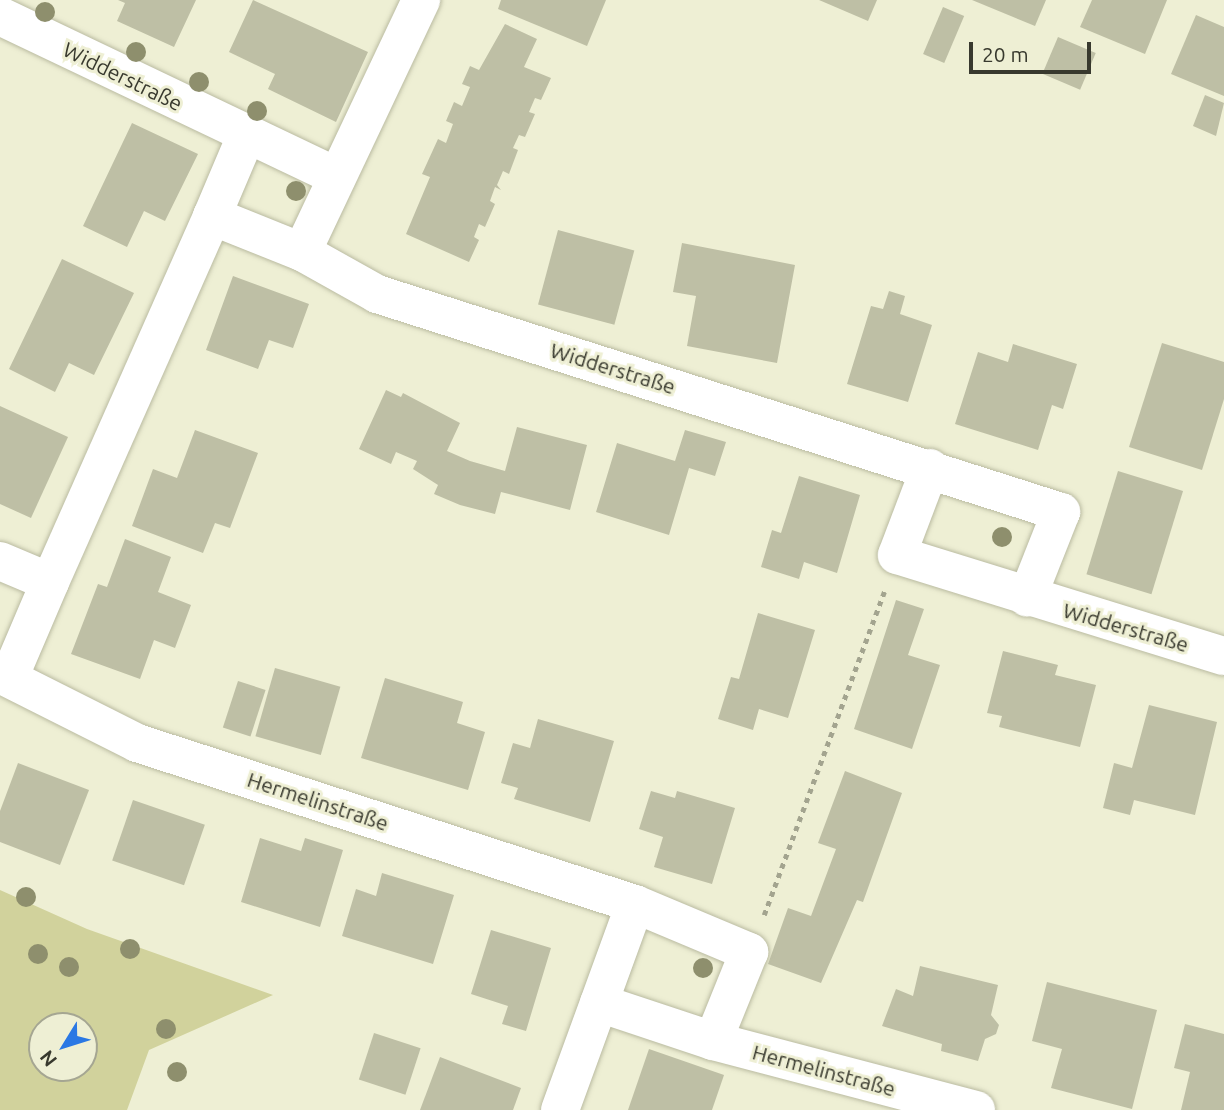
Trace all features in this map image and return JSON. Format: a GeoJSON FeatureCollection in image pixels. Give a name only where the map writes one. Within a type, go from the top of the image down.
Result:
{"type":"FeatureCollection","features":[{"type":"Feature","properties":{"kind":"street"},"geometry":{"type":"LineString","coordinates":[[302,253],[335,176],[421,0]]}},
{"type":"Feature","properties":{"kind":"street","name":"Widderstraße"},"geometry":{"type":"LineString","coordinates":[[0,16],[246,136],[335,176]]}},
{"type":"Feature","properties":{"kind":"street"},"geometry":{"type":"LineString","coordinates":[[212,216],[246,136]]}},
{"type":"Feature","properties":{"kind":"street","name":"Widderstraße"},"geometry":{"type":"LineString","coordinates":[[212,216],[302,253],[377,294],[930,468],[1061,512],[1027,598]]}},
{"type":"Feature","properties":{"kind":"street","name":"Hermelinstraße"},"geometry":{"type":"LineString","coordinates":[[212,216],[50,582],[4,676],[137,743],[635,904],[749,952]]}},
{"type":"Feature","properties":{"kind":"street"},"geometry":{"type":"LineString","coordinates":[[897,555],[930,468]]}},
{"type":"Feature","properties":{"kind":"street","name":"Widderstraße"},"geometry":{"type":"LineString","coordinates":[[897,555],[1027,598],[1224,656]]}},
{"type":"Feature","properties":{"kind":"street"},"geometry":{"type":"LineString","coordinates":[[0,561],[50,582]]}},
{"type":"Feature","properties":{"kind":"street"},"geometry":{"type":"LineString","coordinates":[[560,1110],[635,904]]}},
{"type":"Feature","properties":{"kind":"street"},"geometry":{"type":"LineString","coordinates":[[713,1041],[749,952]]}},
{"type":"Feature","properties":{"kind":"street","name":"Hermelinstraße"},"geometry":{"type":"LineString","coordinates":[[599,1003],[713,1041],[976,1110]]}},
{"type":"Feature","properties":{"kind":"path"},"geometry":{"type":"LineString","coordinates":[[749,952],[813,790],[897,555]]}},
{"type":"Feature","properties":{"kind":"green space"},"geometry":{"type":"Polygon","coordinates":[[[0,890],[87,929],[273,995],[149,1050],[127,1110],[0,1110],[0,890]]]}},
{"type":"Feature","properties":{"kind":"building"},"geometry":{"type":"Polygon","coordinates":[[[118,0],[196,0],[174,47],[117,21],[125,3],[118,0]]]}},
{"type":"Feature","properties":{"kind":"building"},"geometry":{"type":"Polygon","coordinates":[[[253,0],[368,52],[336,122],[268,89],[275,74],[229,52],[253,0]]]}},
{"type":"Feature","properties":{"kind":"building"},"geometry":{"type":"Polygon","coordinates":[[[501,0],[606,0],[587,46],[498,9],[501,0]]]}},
{"type":"Feature","properties":{"kind":"building"},"geometry":{"type":"Polygon","coordinates":[[[819,0],[877,0],[868,21],[819,0]]]}},
{"type":"Feature","properties":{"kind":"building"},"geometry":{"type":"Polygon","coordinates":[[[972,0],[1046,0],[1035,26],[972,0]]]}},
{"type":"Feature","properties":{"kind":"building"},"geometry":{"type":"Polygon","coordinates":[[[1092,0],[1167,0],[1145,54],[1080,27],[1092,0]]]}},
{"type":"Feature","properties":{"kind":"building"},"geometry":{"type":"Polygon","coordinates":[[[943,7],[964,16],[944,63],[923,54],[943,7]]]}},
{"type":"Feature","properties":{"kind":"building"},"geometry":{"type":"Polygon","coordinates":[[[1196,15],[1224,27],[1224,96],[1171,74],[1196,15]]]}},
{"type":"Feature","properties":{"kind":"building"},"geometry":{"type":"Polygon","coordinates":[[[505,24],[537,39],[524,67],[551,78],[541,100],[535,98],[529,112],[535,114],[525,137],[519,135],[513,148],[518,150],[509,174],[503,171],[497,185],[501,190],[495,187],[490,201],[495,204],[485,227],[479,224],[474,237],[479,240],[469,262],[406,234],[430,177],[422,174],[438,139],[446,143],[453,124],[446,121],[454,102],[462,106],[470,87],[462,84],[470,66],[479,70],[505,24]]]}},
{"type":"Feature","properties":{"kind":"building"},"geometry":{"type":"Polygon","coordinates":[[[1058,37],[1096,53],[1080,90],[1042,74],[1058,37]]]}},
{"type":"Feature","properties":{"kind":"building"},"geometry":{"type":"Polygon","coordinates":[[[1205,95],[1224,103],[1216,136],[1193,126],[1205,95]]]}},
{"type":"Feature","properties":{"kind":"building"},"geometry":{"type":"Polygon","coordinates":[[[132,123],[198,154],[165,221],[144,211],[127,247],[83,226],[132,123]]]}},
{"type":"Feature","properties":{"kind":"building"},"geometry":{"type":"Polygon","coordinates":[[[558,230],[634,250],[614,325],[538,304],[558,230]]]}},
{"type":"Feature","properties":{"kind":"building"},"geometry":{"type":"Polygon","coordinates":[[[682,243],[795,265],[777,363],[687,346],[696,296],[673,292],[682,243]]]}},
{"type":"Feature","properties":{"kind":"building"},"geometry":{"type":"Polygon","coordinates":[[[62,259],[134,293],[94,375],[69,363],[55,392],[9,369],[62,259]]]}},
{"type":"Feature","properties":{"kind":"building"},"geometry":{"type":"Polygon","coordinates":[[[233,276],[309,304],[293,348],[269,340],[258,369],[206,350],[233,276]]]}},
{"type":"Feature","properties":{"kind":"building"},"geometry":{"type":"Polygon","coordinates":[[[889,291],[905,296],[900,314],[932,325],[908,402],[847,384],[871,306],[883,309],[889,291]]]}},
{"type":"Feature","properties":{"kind":"building"},"geometry":{"type":"Polygon","coordinates":[[[1162,343],[1224,362],[1224,399],[1202,470],[1129,447],[1162,343]]]}},
{"type":"Feature","properties":{"kind":"building"},"geometry":{"type":"Polygon","coordinates":[[[1013,344],[1077,364],[1063,409],[1052,405],[1038,450],[955,424],[978,352],[1008,362],[1013,344]]]}},
{"type":"Feature","properties":{"kind":"building"},"geometry":{"type":"Polygon","coordinates":[[[386,390],[401,397],[403,393],[460,423],[447,451],[505,471],[517,427],[587,445],[570,510],[501,492],[495,514],[460,505],[434,494],[438,485],[413,469],[417,461],[396,452],[391,464],[359,449],[386,390]]]}},
{"type":"Feature","properties":{"kind":"building"},"geometry":{"type":"Polygon","coordinates":[[[0,406],[68,437],[31,518],[0,504],[0,406]]]}},
{"type":"Feature","properties":{"kind":"building"},"geometry":{"type":"Polygon","coordinates":[[[195,430],[258,453],[230,528],[215,523],[203,553],[132,526],[153,469],[177,478],[195,430]]]}},
{"type":"Feature","properties":{"kind":"building"},"geometry":{"type":"Polygon","coordinates":[[[685,430],[726,442],[715,476],[689,468],[669,535],[596,512],[617,443],[675,461],[685,430]]]}},
{"type":"Feature","properties":{"kind":"building"},"geometry":{"type":"Polygon","coordinates":[[[1118,471],[1183,491],[1151,594],[1086,574],[1118,471]]]}},
{"type":"Feature","properties":{"kind":"building"},"geometry":{"type":"Polygon","coordinates":[[[799,476],[860,495],[837,573],[804,562],[799,579],[761,567],[772,530],[781,533],[799,476]]]}},
{"type":"Feature","properties":{"kind":"building"},"geometry":{"type":"Polygon","coordinates":[[[125,539],[171,557],[158,592],[191,605],[175,648],[154,640],[140,679],[71,654],[98,584],[107,587],[125,539]]]}},
{"type":"Feature","properties":{"kind":"building"},"geometry":{"type":"Polygon","coordinates":[[[896,600],[924,609],[908,655],[940,665],[912,749],[854,729],[896,600]]]}},
{"type":"Feature","properties":{"kind":"building"},"geometry":{"type":"Polygon","coordinates":[[[758,613],[815,630],[788,718],[759,709],[753,730],[718,719],[731,677],[739,679],[758,613]]]}},
{"type":"Feature","properties":{"kind":"building"},"geometry":{"type":"Polygon","coordinates":[[[1003,651],[1058,665],[1055,675],[1096,685],[1080,747],[999,727],[1002,716],[987,713],[1003,651]]]}},
{"type":"Feature","properties":{"kind":"building"},"geometry":{"type":"Polygon","coordinates":[[[275,668],[340,687],[321,755],[255,736],[275,668]]]}},
{"type":"Feature","properties":{"kind":"building"},"geometry":{"type":"Polygon","coordinates":[[[385,678],[463,702],[457,723],[485,732],[468,790],[361,758],[385,678]]]}},
{"type":"Feature","properties":{"kind":"building"},"geometry":{"type":"Polygon","coordinates":[[[238,681],[266,690],[250,737],[223,728],[238,681]]]}},
{"type":"Feature","properties":{"kind":"building"},"geometry":{"type":"Polygon","coordinates":[[[1149,705],[1217,722],[1195,815],[1134,800],[1130,815],[1103,808],[1114,763],[1132,768],[1149,705]]]}},
{"type":"Feature","properties":{"kind":"building"},"geometry":{"type":"Polygon","coordinates":[[[538,719],[614,741],[590,822],[514,799],[518,788],[501,783],[513,743],[530,748],[538,719]]]}},
{"type":"Feature","properties":{"kind":"building"},"geometry":{"type":"Polygon","coordinates":[[[18,763],[89,790],[60,865],[0,842],[0,811],[18,763]]]}},
{"type":"Feature","properties":{"kind":"building"},"geometry":{"type":"Polygon","coordinates":[[[845,771],[902,793],[863,902],[857,900],[821,983],[768,964],[788,908],[811,916],[836,849],[818,843],[845,771]]]}},
{"type":"Feature","properties":{"kind":"building"},"geometry":{"type":"Polygon","coordinates":[[[651,791],[675,798],[677,791],[735,808],[712,884],[654,867],[663,837],[639,829],[651,791]]]}},
{"type":"Feature","properties":{"kind":"building"},"geometry":{"type":"Polygon","coordinates":[[[133,800],[205,825],[184,885],[112,861],[133,800]]]}},
{"type":"Feature","properties":{"kind":"building"},"geometry":{"type":"Polygon","coordinates":[[[260,838],[301,851],[305,838],[343,850],[320,927],[241,902],[260,838]]]}},
{"type":"Feature","properties":{"kind":"building"},"geometry":{"type":"Polygon","coordinates":[[[382,873],[454,895],[433,964],[342,936],[356,889],[376,896],[382,873]]]}},
{"type":"Feature","properties":{"kind":"building"},"geometry":{"type":"Polygon","coordinates":[[[491,930],[551,948],[526,1031],[502,1024],[508,1006],[471,994],[491,930]]]}},
{"type":"Feature","properties":{"kind":"building"},"geometry":{"type":"Polygon","coordinates":[[[920,966],[998,985],[991,1015],[999,1025],[996,1034],[985,1039],[978,1061],[941,1051],[942,1044],[882,1026],[896,989],[913,996],[920,966]]]}},
{"type":"Feature","properties":{"kind":"building"},"geometry":{"type":"Polygon","coordinates":[[[1047,982],[1157,1010],[1132,1109],[1051,1088],[1062,1049],[1032,1041],[1047,982]]]}},
{"type":"Feature","properties":{"kind":"building"},"geometry":{"type":"Polygon","coordinates":[[[1185,1024],[1224,1034],[1224,1110],[1181,1110],[1190,1072],[1174,1068],[1185,1024]]]}},
{"type":"Feature","properties":{"kind":"building"},"geometry":{"type":"Polygon","coordinates":[[[374,1033],[421,1048],[405,1095],[359,1080],[374,1033]]]}},
{"type":"Feature","properties":{"kind":"building"},"geometry":{"type":"Polygon","coordinates":[[[649,1049],[724,1075],[712,1110],[628,1110],[649,1049]]]}},
{"type":"Feature","properties":{"kind":"building"},"geometry":{"type":"Polygon","coordinates":[[[440,1057],[521,1088],[513,1110],[420,1110],[440,1057]]]}}]}
